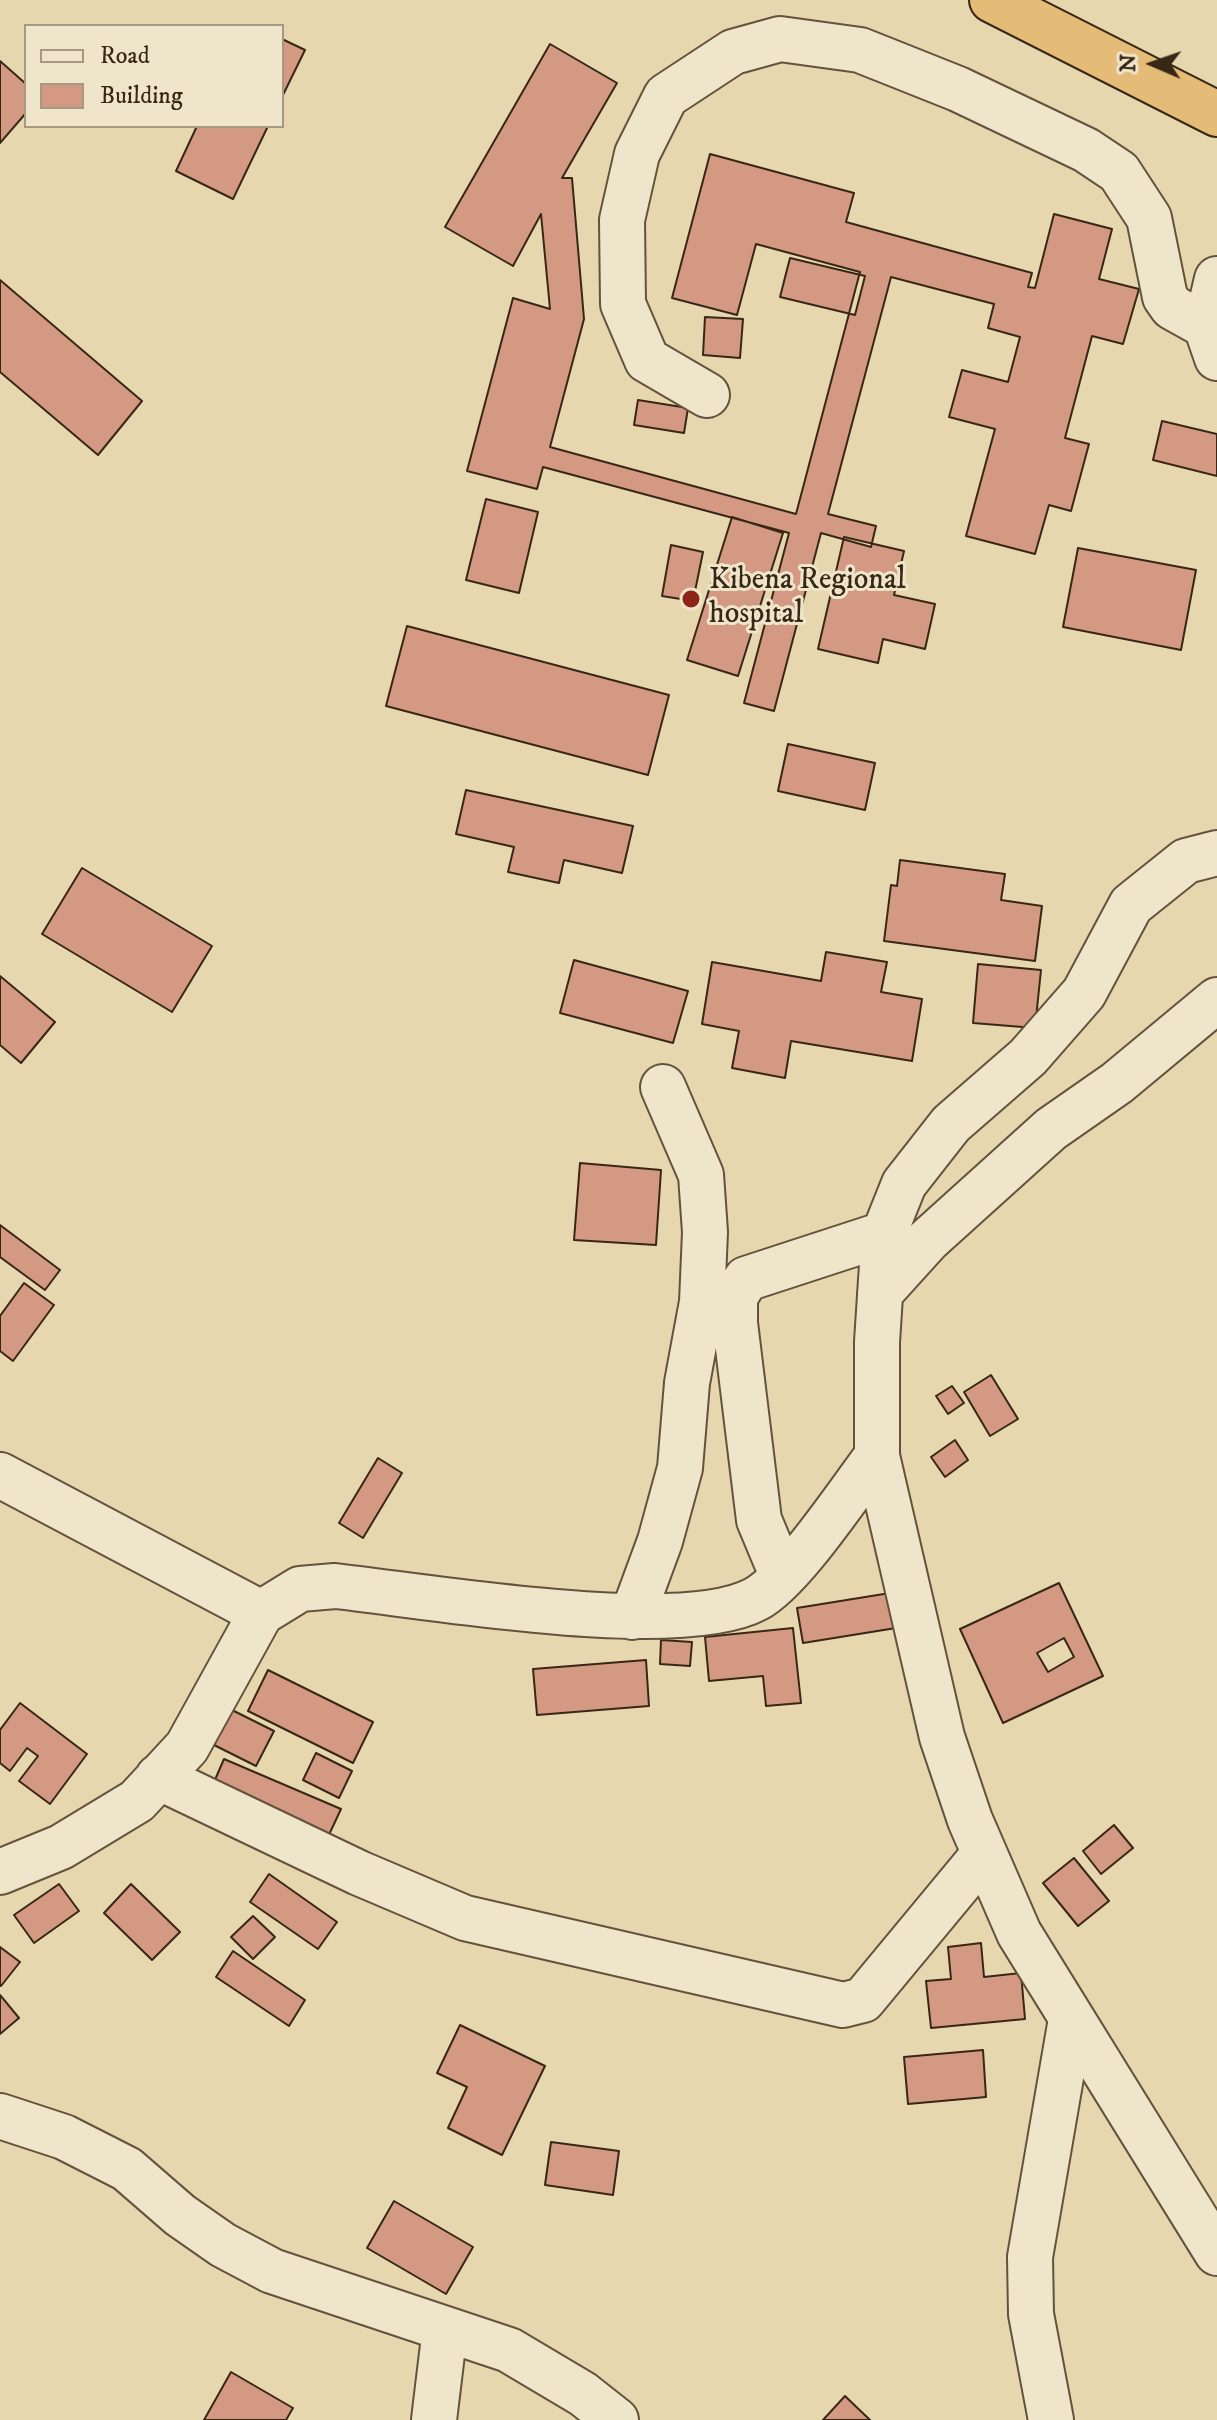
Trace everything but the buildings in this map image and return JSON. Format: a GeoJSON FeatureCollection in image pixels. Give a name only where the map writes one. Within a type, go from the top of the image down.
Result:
{"type":"FeatureCollection","features":[{"type":"Feature","properties":{"kind":"highway"},"geometry":{"type":"LineString","coordinates":[[992,0],[1217,114]]}},
{"type":"Feature","properties":{"kind":"street"},"geometry":{"type":"LineString","coordinates":[[707,395],[647,360],[623,304],[622,220],[637,154],[666,96],[733,52],[780,39],[860,50],[958,89],[1086,150],[1119,172],[1149,218],[1165,297],[1212,342]]}},
{"type":"Feature","properties":{"kind":"street"},"geometry":{"type":"LineString","coordinates":[[1212,342],[1217,279]]}},
{"type":"Feature","properties":{"kind":"street"},"geometry":{"type":"LineString","coordinates":[[1217,853],[1186,861],[1131,905],[1084,993],[1028,1057],[951,1124],[904,1184],[884,1234],[877,1456],[942,1737],[984,1854],[1019,1933],[1071,2019],[1205,2198],[1217,2253]]}},
{"type":"Feature","properties":{"kind":"street"},"geometry":{"type":"LineString","coordinates":[[880,1293],[939,1230],[1051,1129],[1117,1083],[1217,1000]]}},
{"type":"Feature","properties":{"kind":"street"},"geometry":{"type":"LineString","coordinates":[[632,1617],[660,1541],[680,1468],[687,1383],[702,1302],[705,1232],[701,1175],[663,1087]]}},
{"type":"Feature","properties":{"kind":"street"},"geometry":{"type":"LineString","coordinates":[[782,1575],[759,1520],[735,1323],[735,1297],[746,1279],[884,1234]]}},
{"type":"Feature","properties":{"kind":"street"},"geometry":{"type":"LineString","coordinates":[[0,1872],[61,1847],[137,1801],[187,1747],[261,1613],[300,1589],[335,1586],[632,1617],[709,1612],[756,1599],[782,1575],[877,1456]]}},
{"type":"Feature","properties":{"kind":"street"},"geometry":{"type":"LineString","coordinates":[[0,1475],[261,1613]]}},
{"type":"Feature","properties":{"kind":"street"},"geometry":{"type":"LineString","coordinates":[[158,1777],[359,1873],[465,1918],[843,2005],[863,2000],[984,1854]]}},
{"type":"Feature","properties":{"kind":"street"},"geometry":{"type":"LineString","coordinates":[[1051,2420],[1031,2314],[1030,2257],[1071,2019]]}},
{"type":"Feature","properties":{"kind":"street"},"geometry":{"type":"LineString","coordinates":[[0,2116],[64,2137],[127,2169],[180,2215],[223,2245],[272,2271],[509,2350],[583,2394],[616,2420]]}},
{"type":"Feature","properties":{"kind":"street"},"geometry":{"type":"LineString","coordinates":[[434,2420],[445,2329]]}},
{"type":"Feature","properties":{"kind":"place","name":"Kibena Regional hospital"},"geometry":{"type":"Point","coordinates":[691,599]}}]}
